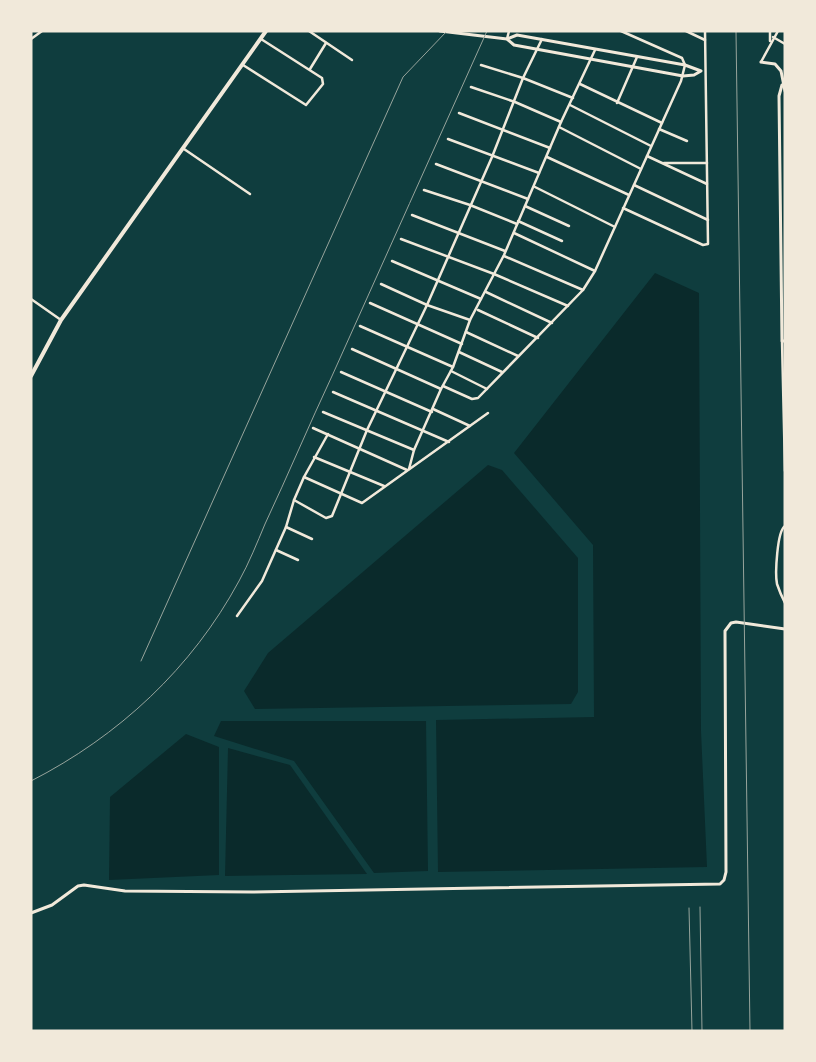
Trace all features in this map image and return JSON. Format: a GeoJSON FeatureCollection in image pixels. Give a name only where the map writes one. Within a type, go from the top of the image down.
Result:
{"type":"FeatureCollection","features":[{"type":"Feature","properties":{"kind":"main road"},"geometry":{"type":"LineString","coordinates":[[31,376],[61,320],[266,31]]}},
{"type":"Feature","properties":{"kind":"street"},"geometry":{"type":"LineString","coordinates":[[32,31],[36,36]]}},
{"type":"Feature","properties":{"kind":"street"},"geometry":{"type":"LineString","coordinates":[[31,39],[42,31]]}},
{"type":"Feature","properties":{"kind":"street"},"geometry":{"type":"LineString","coordinates":[[308,31],[352,60]]}},
{"type":"Feature","properties":{"kind":"street"},"geometry":{"type":"LineString","coordinates":[[440,31],[507,39],[514,35],[542,39],[685,65],[701,71],[694,75],[683,76],[514,46],[507,39]]}},
{"type":"Feature","properties":{"kind":"street"},"geometry":{"type":"LineString","coordinates":[[507,39],[509,31]]}},
{"type":"Feature","properties":{"kind":"street"},"geometry":{"type":"LineString","coordinates":[[443,386],[474,399],[487,389],[538,338],[583,290],[595,271],[683,76],[685,65],[682,58],[621,31]]}},
{"type":"Feature","properties":{"kind":"street"},"geometry":{"type":"LineString","coordinates":[[686,31],[705,40]]}},
{"type":"Feature","properties":{"kind":"street"},"geometry":{"type":"LineString","coordinates":[[623,208],[706,246],[708,241],[708,220],[705,31]]}},
{"type":"Feature","properties":{"kind":"street"},"geometry":{"type":"LineString","coordinates":[[770,31],[770,43]]}},
{"type":"Feature","properties":{"kind":"street"},"geometry":{"type":"LineString","coordinates":[[778,31],[761,62],[775,64],[780,71],[785,91]]}},
{"type":"Feature","properties":{"kind":"street"},"geometry":{"type":"LineString","coordinates":[[773,38],[785,44]]}},
{"type":"Feature","properties":{"kind":"street"},"geometry":{"type":"LineString","coordinates":[[243,64],[306,105],[324,82],[322,78],[310,69],[261,39]]}},
{"type":"Feature","properties":{"kind":"street"},"geometry":{"type":"LineString","coordinates":[[294,500],[328,518],[332,516],[367,430],[448,258],[503,131],[523,78],[542,39]]}},
{"type":"Feature","properties":{"kind":"street"},"geometry":{"type":"LineString","coordinates":[[310,69],[326,43]]}},
{"type":"Feature","properties":{"kind":"street"},"geometry":{"type":"LineString","coordinates":[[408,470],[414,450],[441,389],[453,367],[470,320],[478,310],[504,255],[517,222],[535,187],[561,122],[595,50]]}},
{"type":"Feature","properties":{"kind":"street"},"geometry":{"type":"LineString","coordinates":[[617,103],[637,57]]}},
{"type":"Feature","properties":{"kind":"street"},"geometry":{"type":"LineString","coordinates":[[481,65],[523,78],[573,98]]}},
{"type":"Feature","properties":{"kind":"street"},"geometry":{"type":"LineString","coordinates":[[580,84],[662,123]]}},
{"type":"Feature","properties":{"kind":"street"},"geometry":{"type":"LineString","coordinates":[[782,85],[779,96],[785,471]]}},
{"type":"Feature","properties":{"kind":"street"},"geometry":{"type":"LineString","coordinates":[[471,88],[514,102],[561,122]]}},
{"type":"Feature","properties":{"kind":"street"},"geometry":{"type":"LineString","coordinates":[[570,105],[652,146]]}},
{"type":"Feature","properties":{"kind":"street"},"geometry":{"type":"LineString","coordinates":[[459,114],[550,148]]}},
{"type":"Feature","properties":{"kind":"street"},"geometry":{"type":"LineString","coordinates":[[559,127],[641,169]]}},
{"type":"Feature","properties":{"kind":"street"},"geometry":{"type":"LineString","coordinates":[[659,129],[687,142]]}},
{"type":"Feature","properties":{"kind":"street"},"geometry":{"type":"LineString","coordinates":[[448,139],[492,157],[540,173]]}},
{"type":"Feature","properties":{"kind":"street"},"geometry":{"type":"LineString","coordinates":[[184,148],[250,194]]}},
{"type":"Feature","properties":{"kind":"street"},"geometry":{"type":"LineString","coordinates":[[647,156],[707,184]]}},
{"type":"Feature","properties":{"kind":"street"},"geometry":{"type":"LineString","coordinates":[[547,157],[629,195]]}},
{"type":"Feature","properties":{"kind":"street"},"geometry":{"type":"LineString","coordinates":[[662,163],[707,163]]}},
{"type":"Feature","properties":{"kind":"street"},"geometry":{"type":"LineString","coordinates":[[436,164],[528,199]]}},
{"type":"Feature","properties":{"kind":"street"},"geometry":{"type":"LineString","coordinates":[[634,185],[708,220]]}},
{"type":"Feature","properties":{"kind":"street"},"geometry":{"type":"LineString","coordinates":[[535,187],[615,227]]}},
{"type":"Feature","properties":{"kind":"street"},"geometry":{"type":"LineString","coordinates":[[424,190],[517,222],[562,241]]}},
{"type":"Feature","properties":{"kind":"street"},"geometry":{"type":"LineString","coordinates":[[525,206],[569,226]]}},
{"type":"Feature","properties":{"kind":"street"},"geometry":{"type":"LineString","coordinates":[[412,214],[505,251]]}},
{"type":"Feature","properties":{"kind":"street"},"geometry":{"type":"LineString","coordinates":[[514,233],[595,271]]}},
{"type":"Feature","properties":{"kind":"street"},"geometry":{"type":"LineString","coordinates":[[401,239],[494,274],[568,306]]}},
{"type":"Feature","properties":{"kind":"street"},"geometry":{"type":"LineString","coordinates":[[504,255],[583,290]]}},
{"type":"Feature","properties":{"kind":"street"},"geometry":{"type":"LineString","coordinates":[[392,261],[482,299]]}},
{"type":"Feature","properties":{"kind":"street"},"geometry":{"type":"LineString","coordinates":[[381,284],[470,320]]}},
{"type":"Feature","properties":{"kind":"street"},"geometry":{"type":"LineString","coordinates":[[486,292],[552,323]]}},
{"type":"Feature","properties":{"kind":"street"},"geometry":{"type":"LineString","coordinates":[[31,299],[61,320]]}},
{"type":"Feature","properties":{"kind":"street"},"geometry":{"type":"LineString","coordinates":[[370,303],[462,344]]}},
{"type":"Feature","properties":{"kind":"street"},"geometry":{"type":"LineString","coordinates":[[478,310],[538,338]]}},
{"type":"Feature","properties":{"kind":"street"},"geometry":{"type":"LineString","coordinates":[[360,326],[453,367]]}},
{"type":"Feature","properties":{"kind":"street"},"geometry":{"type":"LineString","coordinates":[[466,332],[518,356]]}},
{"type":"Feature","properties":{"kind":"street"},"geometry":{"type":"LineString","coordinates":[[352,349],[441,389]]}},
{"type":"Feature","properties":{"kind":"street"},"geometry":{"type":"LineString","coordinates":[[459,352],[502,372]]}},
{"type":"Feature","properties":{"kind":"street"},"geometry":{"type":"LineString","coordinates":[[451,371],[487,389]]}},
{"type":"Feature","properties":{"kind":"street"},"geometry":{"type":"LineString","coordinates":[[341,372],[470,426]]}},
{"type":"Feature","properties":{"kind":"street"},"geometry":{"type":"LineString","coordinates":[[333,392],[449,442]]}},
{"type":"Feature","properties":{"kind":"street"},"geometry":{"type":"LineString","coordinates":[[323,412],[414,450]]}},
{"type":"Feature","properties":{"kind":"street"},"geometry":{"type":"LineString","coordinates":[[304,477],[362,503],[488,412]]}},
{"type":"Feature","properties":{"kind":"street"},"geometry":{"type":"LineString","coordinates":[[313,428],[408,470]]}},
{"type":"Feature","properties":{"kind":"street"},"geometry":{"type":"LineString","coordinates":[[237,616],[260,585],[286,527],[294,500],[304,477],[314,456],[328,434]]}},
{"type":"Feature","properties":{"kind":"street"},"geometry":{"type":"LineString","coordinates":[[314,456],[384,486]]}},
{"type":"Feature","properties":{"kind":"street"},"geometry":{"type":"LineString","coordinates":[[785,526],[780,532],[776,574],[777,585],[785,603]]}},
{"type":"Feature","properties":{"kind":"street"},"geometry":{"type":"LineString","coordinates":[[286,527],[312,539]]}},
{"type":"Feature","properties":{"kind":"street"},"geometry":{"type":"LineString","coordinates":[[276,550],[298,560]]}},
{"type":"Feature","properties":{"kind":"street"},"geometry":{"type":"LineString","coordinates":[[31,913],[52,905],[78,886],[84,885],[125,891],[252,892],[720,884],[724,880],[726,872],[725,631],[730,624],[736,622],[785,629]]}},
{"type":"Feature","properties":{"kind":"water"},"geometry":{"type":"Polygon","coordinates":[[[655,273],[699,293],[701,731],[707,867],[438,872],[436,720],[594,717],[593,545],[514,453],[655,273]]]}},
{"type":"Feature","properties":{"kind":"water"},"geometry":{"type":"Polygon","coordinates":[[[488,465],[502,470],[578,558],[578,692],[571,704],[255,709],[244,691],[268,653],[488,465]]]}},
{"type":"Feature","properties":{"kind":"water"},"geometry":{"type":"Polygon","coordinates":[[[221,721],[426,721],[428,871],[374,873],[294,761],[214,736],[221,721]]]}},
{"type":"Feature","properties":{"kind":"water"},"geometry":{"type":"Polygon","coordinates":[[[186,734],[219,747],[219,875],[109,880],[110,797],[186,734]]]}},
{"type":"Feature","properties":{"kind":"water"},"geometry":{"type":"Polygon","coordinates":[[[228,748],[290,765],[367,874],[225,876],[228,748]]]}},
{"type":"Feature","properties":{"kind":"railway"},"geometry":{"type":"LineString","coordinates":[[141,661],[403,77],[447,31]]}},
{"type":"Feature","properties":{"kind":"railway"},"geometry":{"type":"LineString","coordinates":[[31,781],[94,743],[123,721],[176,671],[220,613],[250,560],[487,31]]}},
{"type":"Feature","properties":{"kind":"railway"},"geometry":{"type":"LineString","coordinates":[[736,31],[750,1031]]}},
{"type":"Feature","properties":{"kind":"railway"},"geometry":{"type":"LineString","coordinates":[[700,907],[702,1031]]}},
{"type":"Feature","properties":{"kind":"railway"},"geometry":{"type":"LineString","coordinates":[[689,908],[692,1031]]}}]}
